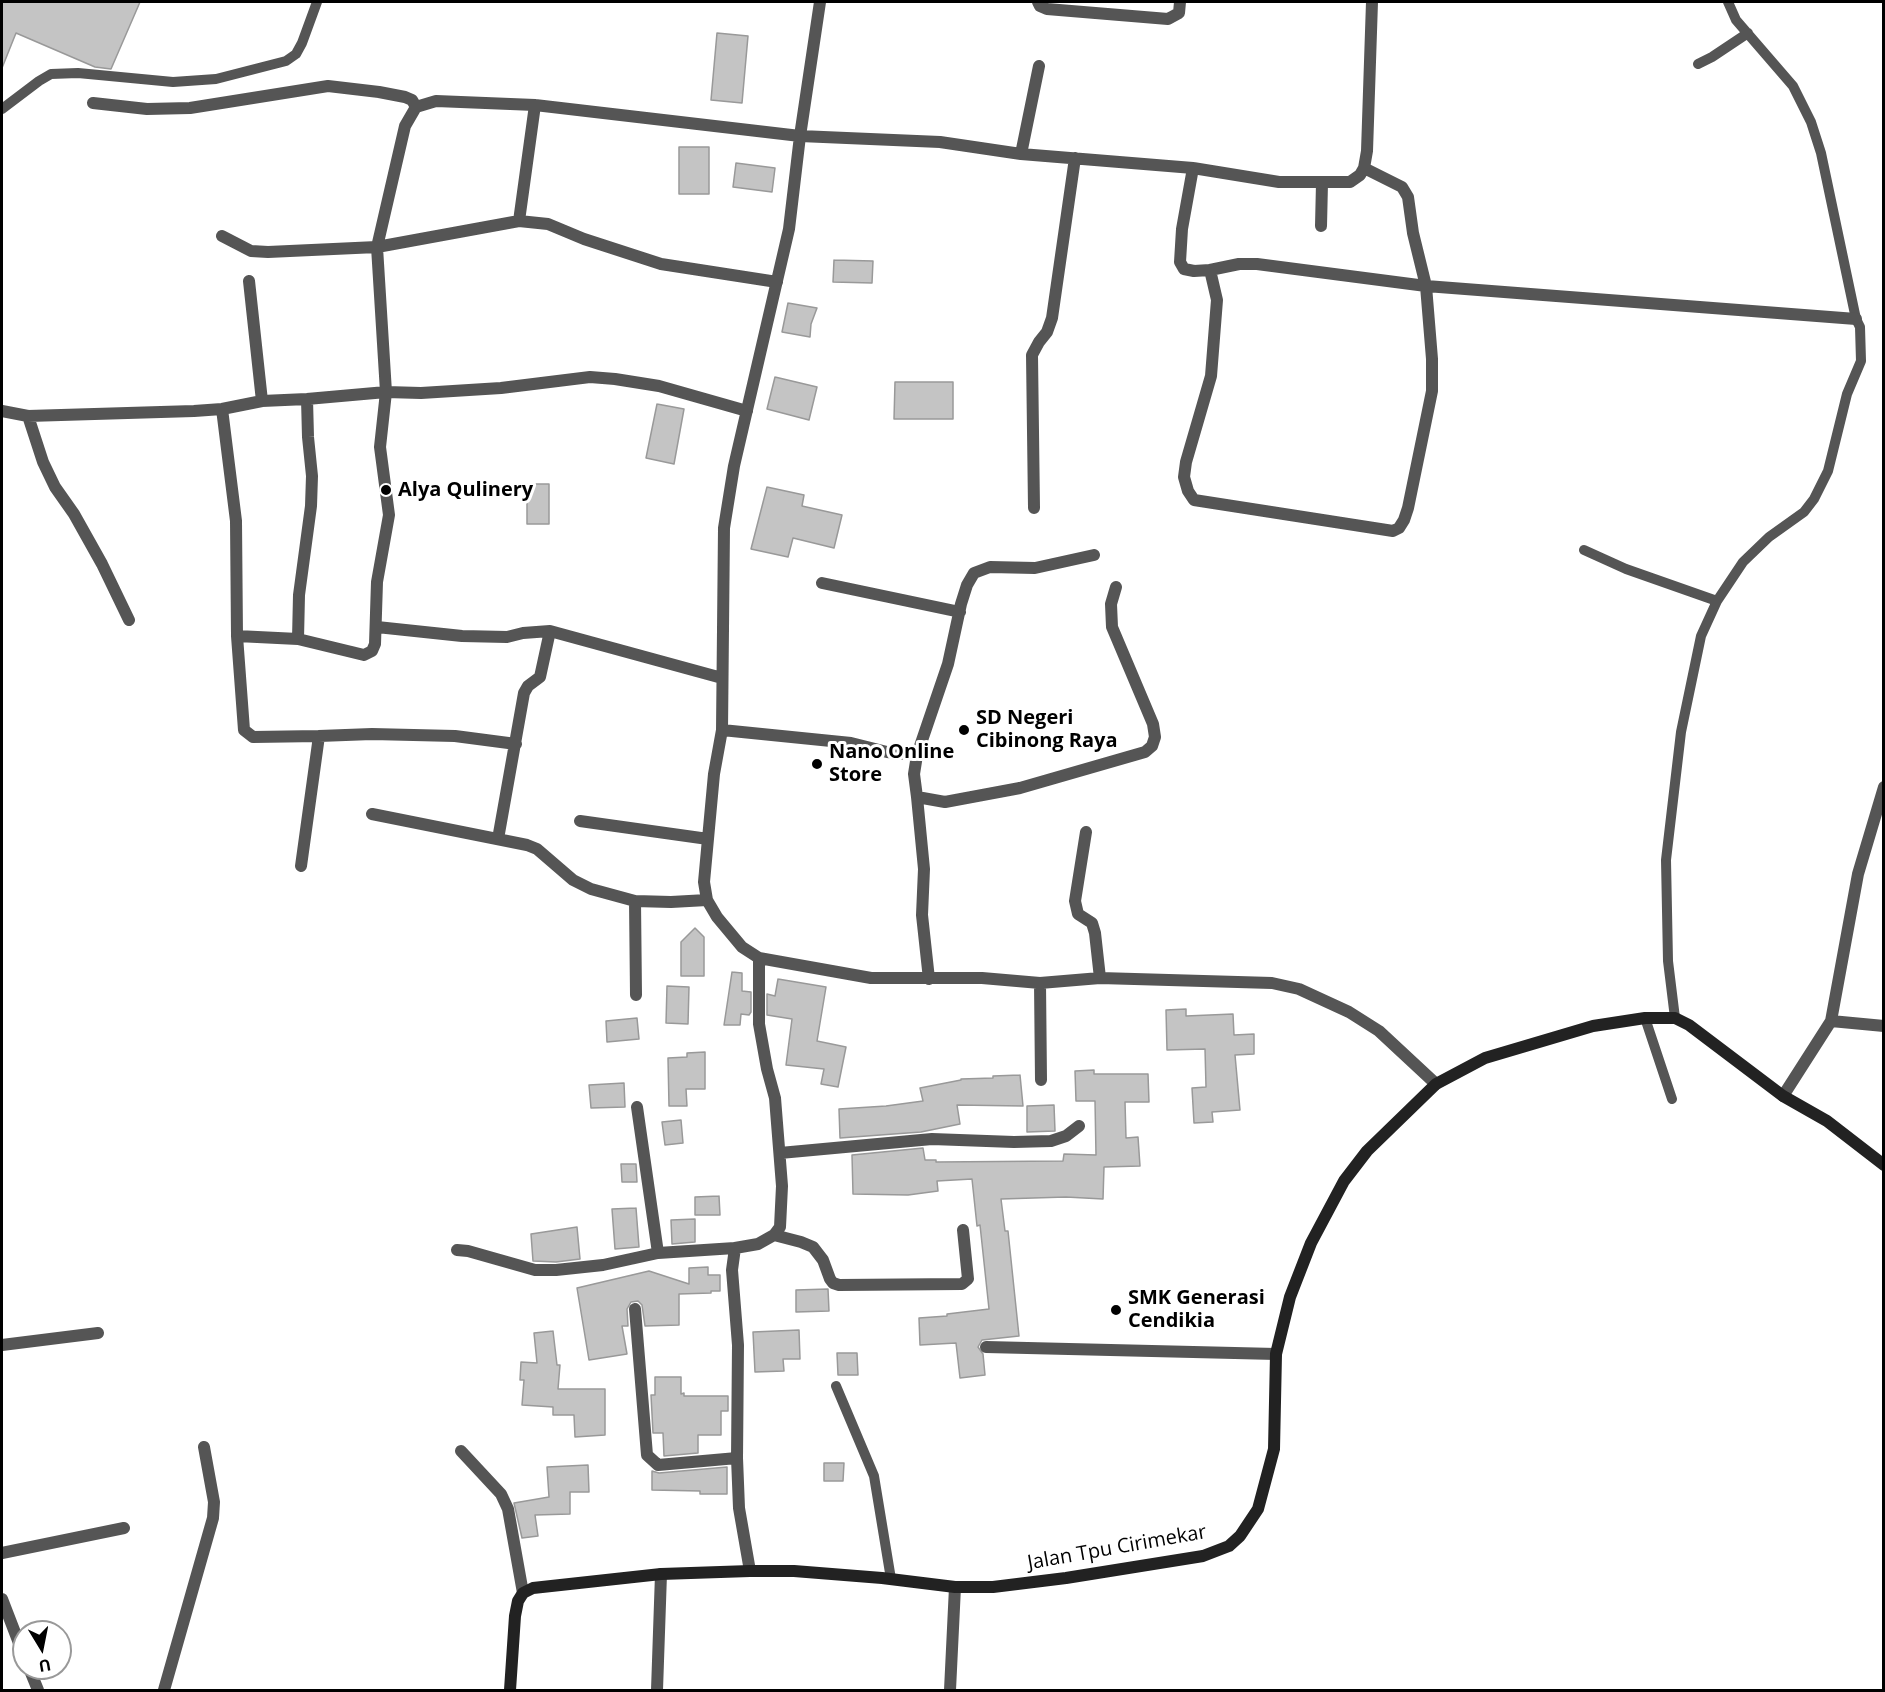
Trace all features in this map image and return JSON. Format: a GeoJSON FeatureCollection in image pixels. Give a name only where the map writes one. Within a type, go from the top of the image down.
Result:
{"type":"FeatureCollection","features":[{"type":"Feature","properties":{"kind":"street"},"geometry":{"type":"LineString","coordinates":[[820,2],[789,229],[734,465],[724,528],[722,730],[714,774],[704,882],[707,900],[717,917],[742,947],[759,958],[871,978],[929,980],[982,978],[1040,983],[1100,978],[1272,983],[1299,989],[1348,1011],[1379,1031],[1436,1084]]}},
{"type":"Feature","properties":{"kind":"street"},"geometry":{"type":"LineString","coordinates":[[1038,2],[1040,6],[1047,9],[1168,19],[1179,13],[1180,2]]}},
{"type":"Feature","properties":{"kind":"street"},"geometry":{"type":"LineString","coordinates":[[237,636],[298,639],[364,655],[372,651],[375,644],[377,582],[388,520],[380,447],[386,392],[377,247],[405,126],[416,107],[436,101],[535,105],[800,136],[940,142],[1021,154],[1193,168],[1279,182],[1350,182],[1360,175],[1364,168],[1369,108],[1372,2]]}},
{"type":"Feature","properties":{"kind":"street"},"geometry":{"type":"LineString","coordinates":[[1021,154],[1039,66]]}},
{"type":"Feature","properties":{"kind":"street"},"geometry":{"type":"LineString","coordinates":[[93,103],[147,109],[190,108],[328,86],[405,97],[412,100],[416,107]]}},
{"type":"Feature","properties":{"kind":"street"},"geometry":{"type":"LineString","coordinates":[[519,221],[535,105]]}},
{"type":"Feature","properties":{"kind":"street"},"geometry":{"type":"LineString","coordinates":[[1034,508],[1032,356],[1047,333],[1052,318],[1075,158]]}},
{"type":"Feature","properties":{"kind":"street"},"geometry":{"type":"LineString","coordinates":[[1193,168],[1179,258],[1184,269],[1210,270],[1239,264],[1257,264],[1426,286],[1856,319]]}},
{"type":"Feature","properties":{"kind":"street"},"geometry":{"type":"LineString","coordinates":[[1210,270],[1217,300],[1211,376],[1186,462],[1184,477],[1194,500],[1386,532],[1399,528],[1404,520],[1432,391],[1432,359],[1426,286],[1413,233],[1408,197],[1402,187],[1364,168]]}},
{"type":"Feature","properties":{"kind":"street"},"geometry":{"type":"LineString","coordinates":[[1321,226],[1322,183]]}},
{"type":"Feature","properties":{"kind":"street"},"geometry":{"type":"LineString","coordinates":[[222,236],[251,251],[260,252],[377,247],[519,221],[548,224],[584,239],[661,264],[777,282]]}},
{"type":"Feature","properties":{"kind":"street"},"geometry":{"type":"LineString","coordinates":[[249,281],[262,401]]}},
{"type":"Feature","properties":{"kind":"street"},"geometry":{"type":"LineString","coordinates":[[2,411],[28,416],[222,409],[262,401],[386,392],[421,393],[501,388],[590,377],[615,378],[659,386],[747,411]]}},
{"type":"Feature","properties":{"kind":"street"},"geometry":{"type":"LineString","coordinates":[[298,639],[299,595],[311,506],[312,476],[308,437],[308,399]]}},
{"type":"Feature","properties":{"kind":"street"},"geometry":{"type":"LineString","coordinates":[[222,409],[236,521],[237,636],[244,730],[253,737],[372,734],[455,736],[516,744]]}},
{"type":"Feature","properties":{"kind":"street"},"geometry":{"type":"LineString","coordinates":[[28,416],[43,462],[55,487],[74,514],[102,564],[129,620]]}},
{"type":"Feature","properties":{"kind":"street"},"geometry":{"type":"LineString","coordinates":[[929,980],[922,915],[924,869],[914,774],[917,755],[948,664],[967,585],[974,573],[980,569],[990,567],[1035,568],[1094,555]]}},
{"type":"Feature","properties":{"kind":"street"},"geometry":{"type":"LineString","coordinates":[[822,583],[960,612]]}},
{"type":"Feature","properties":{"kind":"street"},"geometry":{"type":"LineString","coordinates":[[917,796],[945,802],[1009,791],[1145,752],[1152,746],[1155,737],[1153,724],[1112,627],[1111,604],[1116,587]]}},
{"type":"Feature","properties":{"kind":"street"},"geometry":{"type":"LineString","coordinates":[[377,627],[484,637],[507,637],[550,631],[722,678]]}},
{"type":"Feature","properties":{"kind":"street"},"geometry":{"type":"LineString","coordinates":[[498,839],[524,693],[528,686],[540,677],[550,631]]}},
{"type":"Feature","properties":{"kind":"street"},"geometry":{"type":"LineString","coordinates":[[722,730],[851,743],[887,752],[917,755]]}},
{"type":"Feature","properties":{"kind":"street"},"geometry":{"type":"LineString","coordinates":[[301,866],[319,736]]}},
{"type":"Feature","properties":{"kind":"street"},"geometry":{"type":"LineString","coordinates":[[1783,1096],[1831,1021],[1858,874],[1884,787]]}},
{"type":"Feature","properties":{"kind":"street"},"geometry":{"type":"LineString","coordinates":[[372,814],[537,849],[573,880],[591,889],[635,902],[707,900]]}},
{"type":"Feature","properties":{"kind":"street"},"geometry":{"type":"LineString","coordinates":[[580,821],[708,839]]}},
{"type":"Feature","properties":{"kind":"street"},"geometry":{"type":"LineString","coordinates":[[1086,832],[1075,901],[1078,914],[1092,923],[1100,978]]}},
{"type":"Feature","properties":{"kind":"street"},"geometry":{"type":"LineString","coordinates":[[635,902],[636,995]]}},
{"type":"Feature","properties":{"kind":"street"},"geometry":{"type":"LineString","coordinates":[[457,1250],[535,1270],[556,1270],[603,1264],[658,1253],[735,1248],[758,1244],[774,1235],[781,1221],[782,1186],[775,1098],[759,1024],[759,958]]}},
{"type":"Feature","properties":{"kind":"street"},"geometry":{"type":"LineString","coordinates":[[1040,983],[1041,1080]]}},
{"type":"Feature","properties":{"kind":"street","name":"Jalan Tpu Cirimekar"},"geometry":{"type":"LineString","coordinates":[[523,1593],[541,1587],[661,1574],[750,1571],[794,1571],[955,1587],[993,1587],[1203,1556],[1229,1546],[1244,1531],[1257,1509],[1274,1449],[1276,1354],[1281,1327],[1299,1272],[1311,1243],[1344,1181],[1367,1151],[1436,1084],[1485,1058],[1593,1026],[1645,1018],[1675,1018]]}},
{"type":"Feature","properties":{"kind":"street"},"geometry":{"type":"LineString","coordinates":[[1675,1018],[1689,1025],[1783,1096],[1827,1121],[1884,1165]]}},
{"type":"Feature","properties":{"kind":"street"},"geometry":{"type":"LineString","coordinates":[[1831,1021],[1884,1026]]}},
{"type":"Feature","properties":{"kind":"street"},"geometry":{"type":"LineString","coordinates":[[637,1107],[658,1253]]}},
{"type":"Feature","properties":{"kind":"street"},"geometry":{"type":"LineString","coordinates":[[780,1153],[932,1139],[1051,1141],[1066,1136],[1079,1126]]}},
{"type":"Feature","properties":{"kind":"street"},"geometry":{"type":"LineString","coordinates":[[774,1235],[801,1242],[813,1248],[823,1260],[833,1283],[839,1285],[962,1284],[968,1279],[963,1230]]}},
{"type":"Feature","properties":{"kind":"street"},"geometry":{"type":"LineString","coordinates":[[735,1248],[732,1270],[738,1346],[739,1508],[750,1571]]}},
{"type":"Feature","properties":{"kind":"street"},"geometry":{"type":"LineString","coordinates":[[635,1308],[648,1455],[658,1465],[737,1458]]}},
{"type":"Feature","properties":{"kind":"street"},"geometry":{"type":"LineString","coordinates":[[2,1345],[98,1333]]}},
{"type":"Feature","properties":{"kind":"street"},"geometry":{"type":"LineString","coordinates":[[986,1347],[1276,1354]]}},
{"type":"Feature","properties":{"kind":"street"},"geometry":{"type":"LineString","coordinates":[[164,1690],[213,1518],[214,1502],[204,1447]]}},
{"type":"Feature","properties":{"kind":"street"},"geometry":{"type":"LineString","coordinates":[[461,1451],[501,1494],[508,1509],[523,1593],[514,1616],[510,1690]]}},
{"type":"Feature","properties":{"kind":"street"},"geometry":{"type":"LineString","coordinates":[[2,1553],[124,1528]]}},
{"type":"Feature","properties":{"kind":"street"},"geometry":{"type":"LineString","coordinates":[[657,1690],[661,1574]]}},
{"type":"Feature","properties":{"kind":"street"},"geometry":{"type":"LineString","coordinates":[[950,1690],[955,1587]]}},
{"type":"Feature","properties":{"kind":"street"},"geometry":{"type":"LineString","coordinates":[[2,1599],[12,1625]]}},
{"type":"Feature","properties":{"kind":"lane"},"geometry":{"type":"LineString","coordinates":[[2,109],[51,74],[78,73],[173,82],[216,79],[286,61],[296,54],[302,43],[317,2]]}},
{"type":"Feature","properties":{"kind":"lane"},"geometry":{"type":"LineString","coordinates":[[1675,1018],[1668,961],[1666,860],[1683,723],[1701,636],[1717,601],[1743,562],[1769,537],[1804,512],[1815,499],[1828,471],[1847,394],[1861,362],[1860,327],[1856,319],[1824,164],[1811,122],[1793,86],[1736,20],[1728,2]]}},
{"type":"Feature","properties":{"kind":"lane"},"geometry":{"type":"LineString","coordinates":[[1698,64],[1748,33]]}},
{"type":"Feature","properties":{"kind":"lane"},"geometry":{"type":"LineString","coordinates":[[1584,550],[1626,569],[1717,601]]}},
{"type":"Feature","properties":{"kind":"lane"},"geometry":{"type":"LineString","coordinates":[[1645,1018],[1672,1099]]}},
{"type":"Feature","properties":{"kind":"lane"},"geometry":{"type":"LineString","coordinates":[[836,1386],[874,1476],[891,1579]]}},
{"type":"Feature","properties":{"kind":"building"},"geometry":{"type":"Polygon","coordinates":[[[2,2],[140,2],[111,69],[95,67],[16,33],[2,68],[2,2]]]}},
{"type":"Feature","properties":{"kind":"building"},"geometry":{"type":"Polygon","coordinates":[[[717,33],[748,36],[742,103],[711,100],[717,33]]]}},
{"type":"Feature","properties":{"kind":"building"},"geometry":{"type":"Polygon","coordinates":[[[679,147],[709,147],[709,194],[679,194],[679,147]]]}},
{"type":"Feature","properties":{"kind":"building"},"geometry":{"type":"Polygon","coordinates":[[[736,163],[775,168],[772,192],[733,187],[736,163]]]}},
{"type":"Feature","properties":{"kind":"building"},"geometry":{"type":"Polygon","coordinates":[[[834,260],[873,261],[872,283],[833,282],[834,260]]]}},
{"type":"Feature","properties":{"kind":"building"},"geometry":{"type":"Polygon","coordinates":[[[788,303],[817,308],[811,324],[810,337],[782,332],[788,303]]]}},
{"type":"Feature","properties":{"kind":"building"},"geometry":{"type":"Polygon","coordinates":[[[775,377],[817,387],[809,420],[767,409],[775,377]]]}},
{"type":"Feature","properties":{"kind":"building"},"geometry":{"type":"Polygon","coordinates":[[[895,382],[953,382],[953,419],[894,419],[895,382]]]}},
{"type":"Feature","properties":{"kind":"building"},"geometry":{"type":"Polygon","coordinates":[[[657,404],[684,409],[674,464],[646,458],[657,404]]]}},
{"type":"Feature","properties":{"kind":"building"},"geometry":{"type":"Polygon","coordinates":[[[527,484],[549,484],[549,524],[527,524],[527,484]]]}},
{"type":"Feature","properties":{"kind":"building"},"geometry":{"type":"Polygon","coordinates":[[[767,487],[804,495],[802,506],[842,515],[834,548],[793,538],[788,557],[751,549],[767,487]]]}},
{"type":"Feature","properties":{"kind":"building"},"geometry":{"type":"Polygon","coordinates":[[[695,928],[704,937],[704,976],[681,976],[681,942],[695,928]]]}},
{"type":"Feature","properties":{"kind":"building"},"geometry":{"type":"Polygon","coordinates":[[[732,972],[742,973],[742,991],[751,992],[751,1012],[749,1015],[741,1014],[740,1025],[724,1025],[732,972]]]}},
{"type":"Feature","properties":{"kind":"building"},"geometry":{"type":"Polygon","coordinates":[[[778,979],[826,987],[817,1041],[846,1047],[838,1087],[821,1084],[824,1069],[786,1065],[792,1019],[767,1015],[767,994],[775,996],[778,979]]]}},
{"type":"Feature","properties":{"kind":"building"},"geometry":{"type":"Polygon","coordinates":[[[667,986],[689,987],[688,1024],[666,1023],[667,986]]]}},
{"type":"Feature","properties":{"kind":"building"},"geometry":{"type":"Polygon","coordinates":[[[1186,1009],[1186,1016],[1233,1014],[1234,1035],[1254,1034],[1254,1054],[1235,1055],[1240,1110],[1212,1112],[1213,1122],[1194,1123],[1192,1088],[1206,1087],[1205,1049],[1167,1050],[1166,1010],[1186,1009]]]}},
{"type":"Feature","properties":{"kind":"building"},"geometry":{"type":"Polygon","coordinates":[[[637,1018],[639,1039],[607,1042],[606,1021],[637,1018]]]}},
{"type":"Feature","properties":{"kind":"building"},"geometry":{"type":"Polygon","coordinates":[[[705,1052],[705,1089],[686,1089],[687,1106],[669,1106],[668,1058],[687,1057],[687,1053],[705,1052]]]}},
{"type":"Feature","properties":{"kind":"building"},"geometry":{"type":"Polygon","coordinates":[[[1094,1070],[1094,1074],[1148,1074],[1149,1102],[1125,1102],[1126,1138],[1138,1137],[1140,1166],[1104,1167],[1103,1199],[1066,1197],[1001,1199],[1005,1231],[1008,1231],[1019,1336],[982,1340],[978,1347],[983,1354],[985,1375],[960,1378],[956,1343],[920,1345],[919,1318],[989,1309],[980,1225],[977,1226],[972,1179],[937,1181],[938,1191],[908,1195],[853,1194],[852,1155],[923,1148],[925,1160],[936,1160],[936,1162],[1063,1161],[1064,1154],[1096,1155],[1095,1101],[1076,1101],[1075,1071],[1094,1070]]]}},
{"type":"Feature","properties":{"kind":"building"},"geometry":{"type":"Polygon","coordinates":[[[1020,1075],[1023,1106],[957,1105],[960,1124],[921,1132],[840,1138],[839,1109],[923,1101],[920,1088],[961,1079],[1020,1075]]]}},
{"type":"Feature","properties":{"kind":"building"},"geometry":{"type":"Polygon","coordinates":[[[624,1083],[625,1107],[591,1108],[589,1085],[624,1083]]]}},
{"type":"Feature","properties":{"kind":"building"},"geometry":{"type":"Polygon","coordinates":[[[1054,1105],[1055,1131],[1027,1132],[1027,1106],[1054,1105]]]}},
{"type":"Feature","properties":{"kind":"building"},"geometry":{"type":"Polygon","coordinates":[[[681,1120],[683,1143],[665,1145],[662,1122],[681,1120]]]}},
{"type":"Feature","properties":{"kind":"building"},"geometry":{"type":"Polygon","coordinates":[[[621,1164],[636,1164],[637,1182],[622,1182],[621,1164]]]}},
{"type":"Feature","properties":{"kind":"building"},"geometry":{"type":"Polygon","coordinates":[[[719,1196],[720,1215],[695,1215],[695,1197],[719,1196]]]}},
{"type":"Feature","properties":{"kind":"building"},"geometry":{"type":"Polygon","coordinates":[[[636,1208],[639,1247],[615,1249],[612,1209],[636,1208]]]}},
{"type":"Feature","properties":{"kind":"building"},"geometry":{"type":"Polygon","coordinates":[[[695,1219],[695,1242],[672,1244],[671,1220],[695,1219]]]}},
{"type":"Feature","properties":{"kind":"building"},"geometry":{"type":"Polygon","coordinates":[[[577,1227],[580,1259],[556,1262],[533,1261],[531,1234],[577,1227]]]}},
{"type":"Feature","properties":{"kind":"building"},"geometry":{"type":"Polygon","coordinates":[[[708,1267],[708,1275],[720,1275],[720,1291],[679,1294],[679,1325],[645,1326],[642,1305],[638,1301],[631,1302],[627,1309],[628,1326],[622,1326],[627,1354],[589,1360],[577,1288],[649,1271],[689,1284],[689,1268],[708,1267]]]}},
{"type":"Feature","properties":{"kind":"building"},"geometry":{"type":"Polygon","coordinates":[[[828,1289],[829,1311],[796,1312],[796,1290],[828,1289]]]}},
{"type":"Feature","properties":{"kind":"building"},"geometry":{"type":"Polygon","coordinates":[[[799,1330],[800,1359],[783,1359],[784,1371],[755,1372],[753,1332],[799,1330]]]}},
{"type":"Feature","properties":{"kind":"building"},"geometry":{"type":"Polygon","coordinates":[[[553,1331],[557,1365],[560,1365],[558,1389],[605,1389],[605,1435],[575,1437],[574,1415],[553,1415],[553,1407],[522,1405],[524,1380],[520,1380],[521,1362],[537,1363],[534,1333],[553,1331]]]}},
{"type":"Feature","properties":{"kind":"building"},"geometry":{"type":"Polygon","coordinates":[[[837,1353],[857,1353],[858,1375],[838,1375],[837,1353]]]}},
{"type":"Feature","properties":{"kind":"building"},"geometry":{"type":"Polygon","coordinates":[[[655,1377],[681,1377],[681,1394],[684,1393],[684,1396],[728,1396],[728,1411],[721,1411],[721,1435],[698,1435],[698,1453],[664,1456],[663,1433],[653,1433],[651,1395],[655,1395],[655,1377]]]}},
{"type":"Feature","properties":{"kind":"building"},"geometry":{"type":"Polygon","coordinates":[[[824,1463],[844,1463],[843,1481],[824,1481],[824,1463]]]}},
{"type":"Feature","properties":{"kind":"building"},"geometry":{"type":"Polygon","coordinates":[[[588,1465],[589,1492],[570,1492],[570,1514],[535,1515],[538,1536],[522,1538],[514,1503],[549,1497],[547,1467],[588,1465]]]}},
{"type":"Feature","properties":{"kind":"building"},"geometry":{"type":"Polygon","coordinates":[[[727,1467],[727,1494],[652,1490],[652,1471],[659,1473],[727,1467]]]}},
{"type":"Feature","properties":{"kind":"place","name":"Alya Qulinery"},"geometry":{"type":"Point","coordinates":[386,490]}},
{"type":"Feature","properties":{"kind":"place","name":"SD Negeri Cibinong Raya"},"geometry":{"type":"Point","coordinates":[964,730]}},
{"type":"Feature","properties":{"kind":"place","name":"Nano Online Store"},"geometry":{"type":"Point","coordinates":[817,764]}},
{"type":"Feature","properties":{"kind":"place","name":"SMK Generasi Cendikia"},"geometry":{"type":"Point","coordinates":[1116,1310]}}]}
